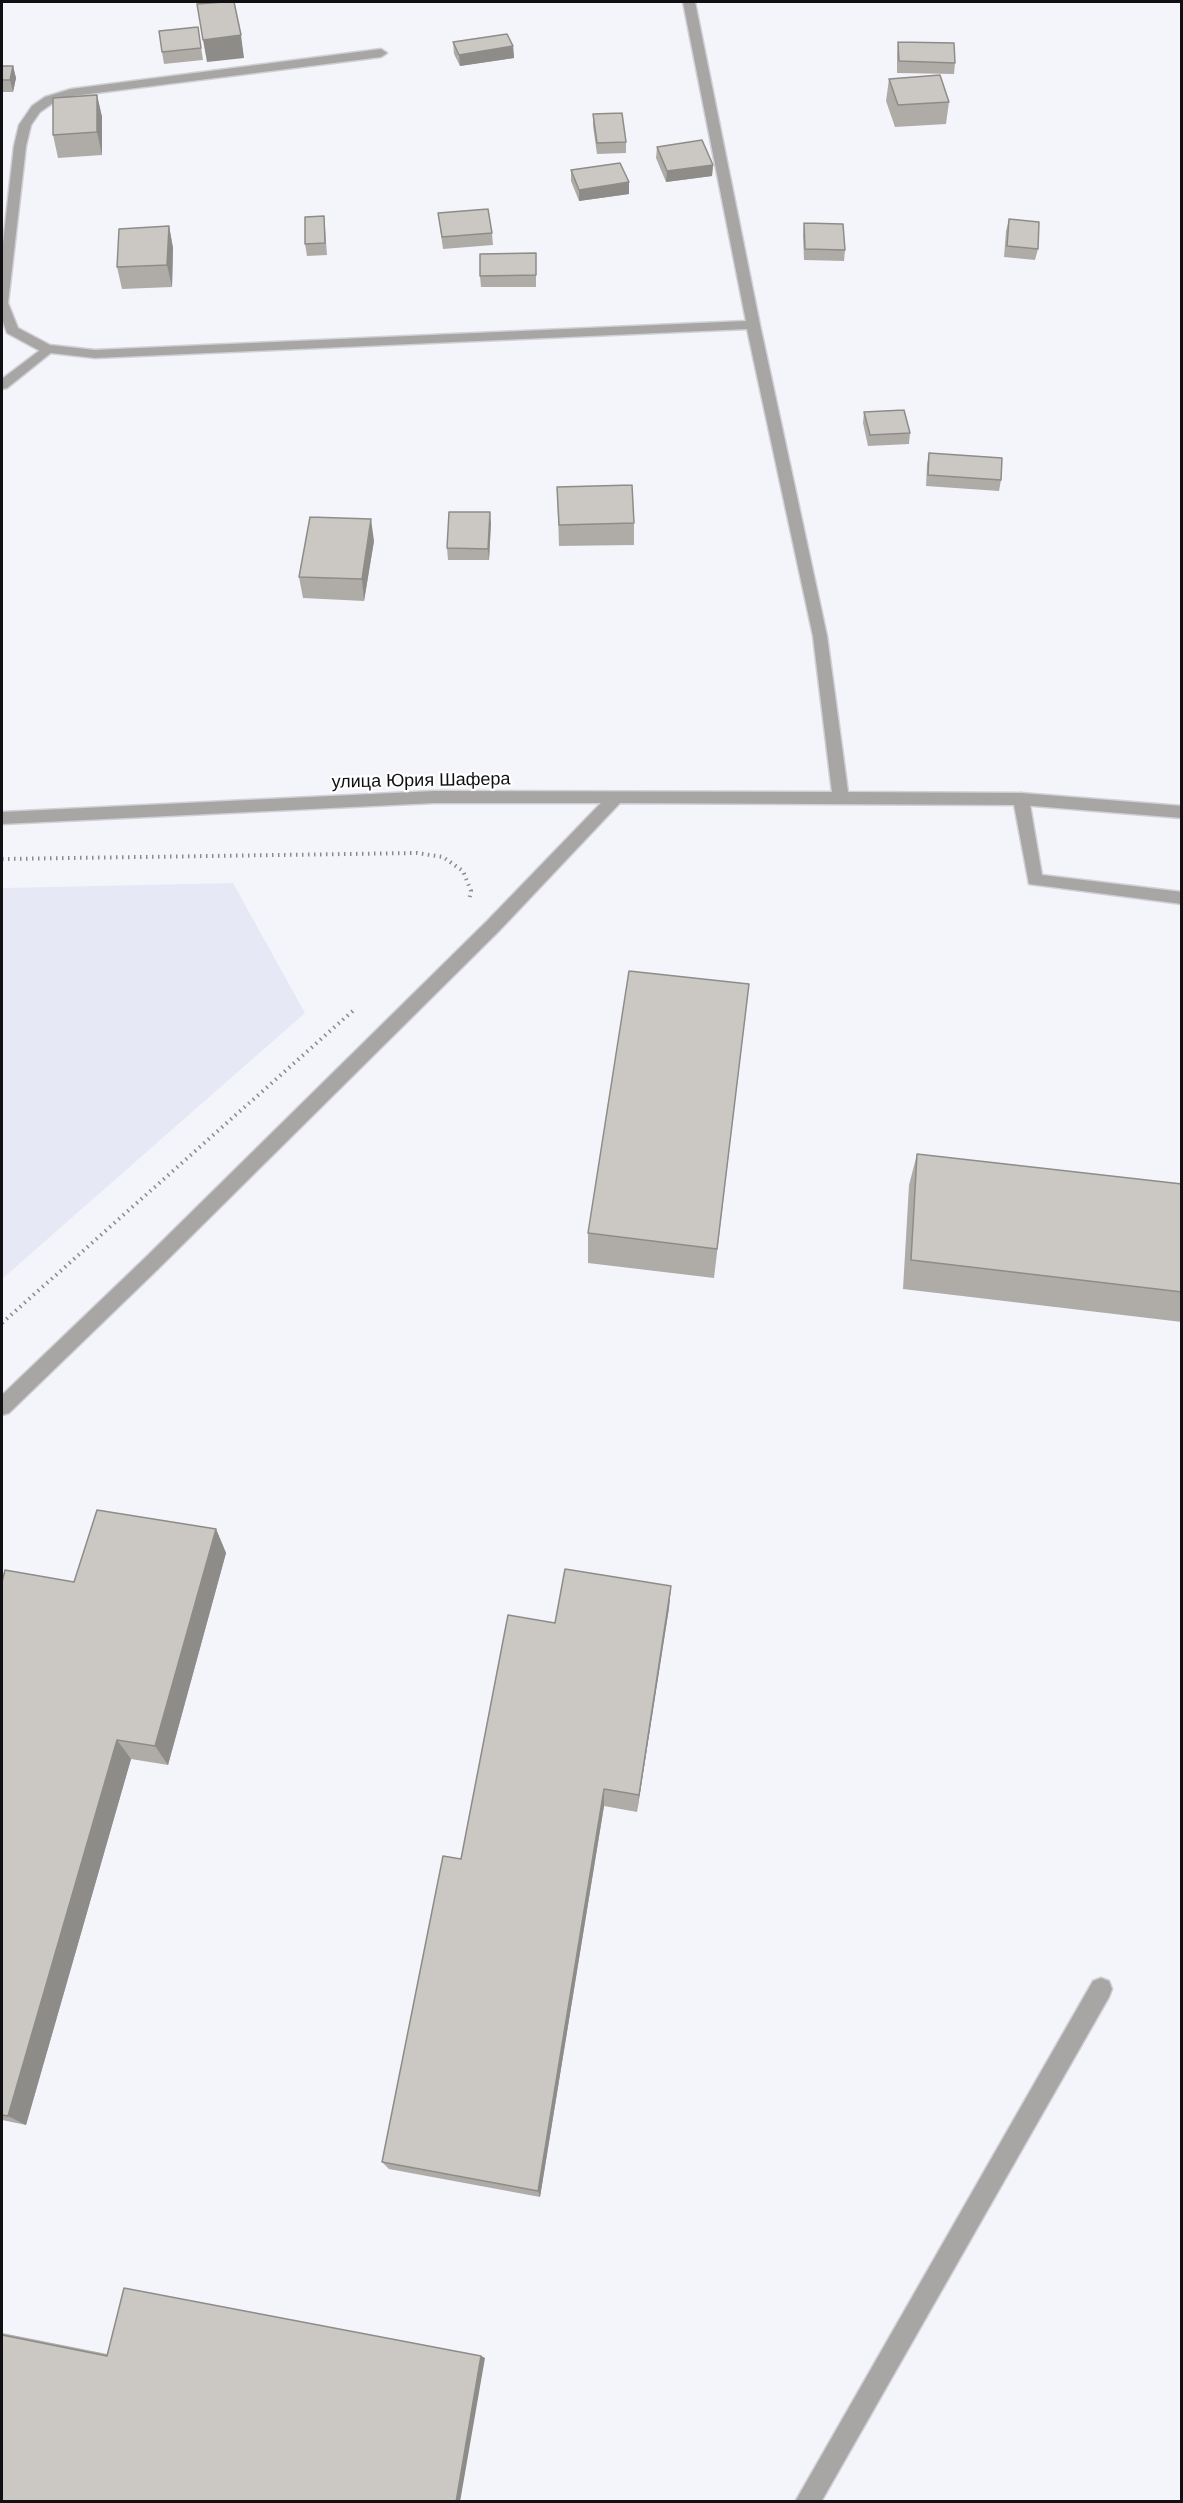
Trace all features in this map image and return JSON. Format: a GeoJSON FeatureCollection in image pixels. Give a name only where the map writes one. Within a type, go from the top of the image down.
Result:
{"type":"FeatureCollection","features":[{"type":"Feature","properties":{"kind":"street"},"geometry":{"type":"LineString","coordinates":[[688,2],[753,325],[820,636],[841,798]]}},
{"type":"Feature","properties":{"kind":"street"},"geometry":{"type":"LineString","coordinates":[[381,53],[71,93],[50,100],[36,109],[25,125],[20,146],[2,303],[12,330],[47,349],[95,354],[753,325]]}},
{"type":"Feature","properties":{"kind":"street"},"geometry":{"type":"LineString","coordinates":[[2,385],[47,349]]}},
{"type":"Feature","properties":{"kind":"street","name":"улица Юрия Шафера"},"geometry":{"type":"LineString","coordinates":[[2,818],[434,797],[614,800],[1021,799],[1182,812]]}},
{"type":"Feature","properties":{"kind":"street"},"geometry":{"type":"LineString","coordinates":[[1021,799],[1035,880],[1182,898]]}},
{"type":"Feature","properties":{"kind":"street"},"geometry":{"type":"LineString","coordinates":[[2,1407],[151,1264],[485,934],[614,800]]}},
{"type":"Feature","properties":{"kind":"street"},"geometry":{"type":"LineString","coordinates":[[807,2502],[1101,1989]]}},
{"type":"Feature","properties":{"kind":"path"},"geometry":{"type":"LineString","coordinates":[[2,859],[417,853],[443,857],[463,871],[471,891],[467,910]]}},
{"type":"Feature","properties":{"kind":"path"},"geometry":{"type":"LineString","coordinates":[[2,1323],[359,1005]]}},
{"type":"Feature","properties":{"kind":"shaded area"},"geometry":{"type":"Polygon","coordinates":[[[233,883],[305,1013],[2,1279],[2,888],[233,883]]]}},
{"type":"Feature","properties":{"kind":"building"},"geometry":{"type":"Polygon","coordinates":[[[234,2],[241,35],[203,40],[197,4],[234,2]]]}},
{"type":"Feature","properties":{"kind":"building"},"geometry":{"type":"Polygon","coordinates":[[[198,27],[201,48],[162,52],[159,31],[198,27]]]}},
{"type":"Feature","properties":{"kind":"building"},"geometry":{"type":"Polygon","coordinates":[[[507,34],[513,46],[459,55],[453,42],[507,34]]]}},
{"type":"Feature","properties":{"kind":"building"},"geometry":{"type":"Polygon","coordinates":[[[898,42],[954,43],[955,63],[899,61],[898,42]]]}},
{"type":"Feature","properties":{"kind":"building"},"geometry":{"type":"Polygon","coordinates":[[[2,66],[13,66],[10,80],[2,80],[2,66]]]}},
{"type":"Feature","properties":{"kind":"building"},"geometry":{"type":"Polygon","coordinates":[[[940,75],[949,102],[898,105],[889,79],[940,75]]]}},
{"type":"Feature","properties":{"kind":"building"},"geometry":{"type":"Polygon","coordinates":[[[97,95],[97,132],[53,135],[53,98],[97,95]]]}},
{"type":"Feature","properties":{"kind":"building"},"geometry":{"type":"Polygon","coordinates":[[[622,113],[626,142],[597,143],[593,114],[622,113]]]}},
{"type":"Feature","properties":{"kind":"building"},"geometry":{"type":"Polygon","coordinates":[[[702,140],[713,165],[667,171],[657,147],[702,140]]]}},
{"type":"Feature","properties":{"kind":"building"},"geometry":{"type":"Polygon","coordinates":[[[620,163],[629,182],[579,190],[571,170],[620,163]]]}},
{"type":"Feature","properties":{"kind":"building"},"geometry":{"type":"Polygon","coordinates":[[[488,209],[492,233],[442,237],[438,213],[488,209]]]}},
{"type":"Feature","properties":{"kind":"building"},"geometry":{"type":"Polygon","coordinates":[[[324,216],[325,243],[305,244],[305,217],[324,216]]]}},
{"type":"Feature","properties":{"kind":"building"},"geometry":{"type":"Polygon","coordinates":[[[1009,219],[1039,222],[1038,249],[1007,246],[1009,219]]]}},
{"type":"Feature","properties":{"kind":"building"},"geometry":{"type":"Polygon","coordinates":[[[804,223],[843,224],[845,250],[805,249],[804,223]]]}},
{"type":"Feature","properties":{"kind":"building"},"geometry":{"type":"Polygon","coordinates":[[[169,226],[167,265],[117,267],[119,229],[169,226]]]}},
{"type":"Feature","properties":{"kind":"building"},"geometry":{"type":"Polygon","coordinates":[[[536,253],[536,275],[480,276],[480,254],[536,253]]]}},
{"type":"Feature","properties":{"kind":"building"},"geometry":{"type":"Polygon","coordinates":[[[904,410],[910,433],[870,435],[864,412],[904,410]]]}},
{"type":"Feature","properties":{"kind":"building"},"geometry":{"type":"Polygon","coordinates":[[[929,453],[1002,458],[1001,480],[928,475],[929,453]]]}},
{"type":"Feature","properties":{"kind":"building"},"geometry":{"type":"Polygon","coordinates":[[[632,485],[634,523],[559,525],[557,487],[632,485]]]}},
{"type":"Feature","properties":{"kind":"building"},"geometry":{"type":"Polygon","coordinates":[[[449,512],[490,512],[488,549],[447,548],[449,512]]]}},
{"type":"Feature","properties":{"kind":"building"},"geometry":{"type":"Polygon","coordinates":[[[310,517],[371,519],[362,579],[299,577],[310,517]]]}},
{"type":"Feature","properties":{"kind":"building"},"geometry":{"type":"Polygon","coordinates":[[[629,971],[749,984],[717,1249],[588,1233],[629,971]]]}},
{"type":"Feature","properties":{"kind":"building"},"geometry":{"type":"Polygon","coordinates":[[[917,1154],[1182,1184],[1182,1292],[911,1260],[917,1154]]]}},
{"type":"Feature","properties":{"kind":"building"},"geometry":{"type":"Polygon","coordinates":[[[97,1510],[216,1529],[155,1746],[117,1740],[8,2116],[2,2115],[2,1582],[5,1570],[74,1582],[97,1510]]]}},
{"type":"Feature","properties":{"kind":"building"},"geometry":{"type":"Polygon","coordinates":[[[565,1569],[671,1586],[639,1795],[604,1789],[538,2191],[382,2162],[443,1856],[461,1859],[508,1615],[555,1623],[565,1569]]]}},
{"type":"Feature","properties":{"kind":"building"},"geometry":{"type":"Polygon","coordinates":[[[124,2288],[481,2356],[456,2502],[2,2502],[2,2335],[107,2356],[124,2288]]]}}]}
